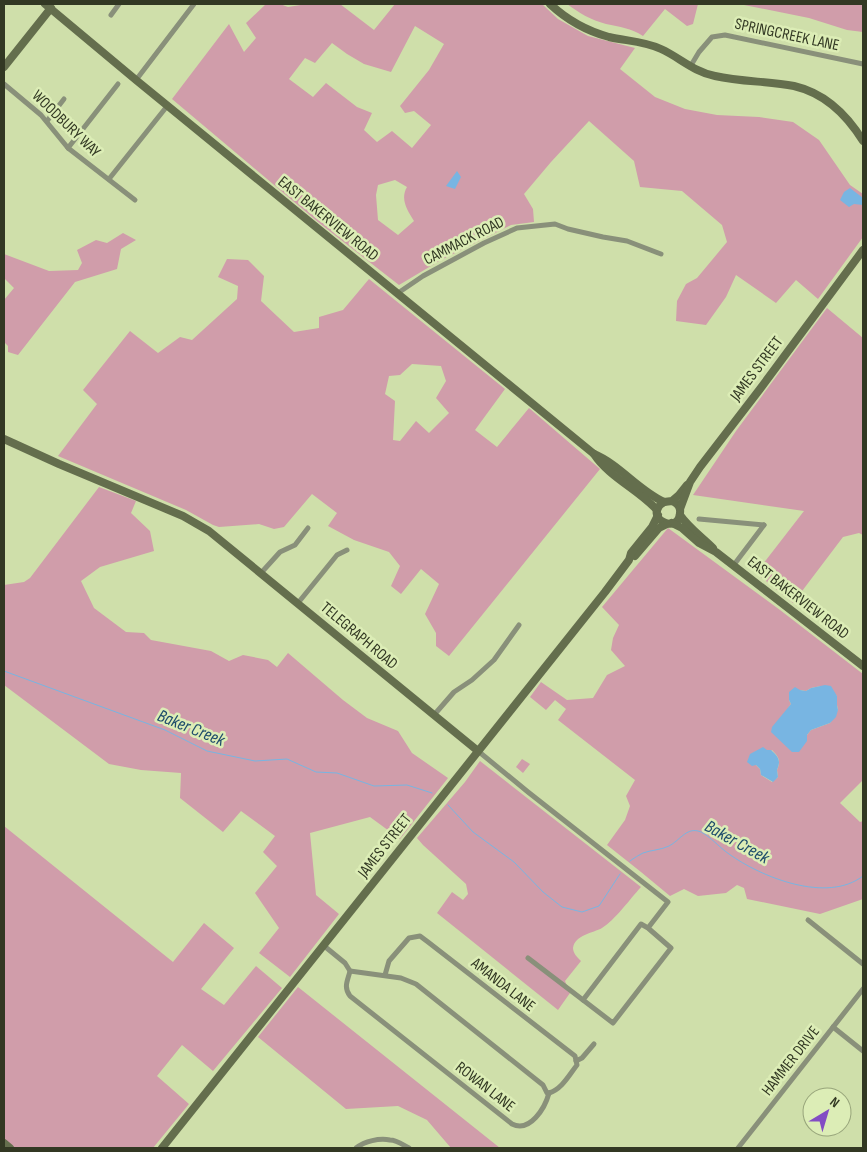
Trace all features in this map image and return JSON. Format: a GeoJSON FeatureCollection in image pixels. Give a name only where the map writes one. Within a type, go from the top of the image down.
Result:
{"type":"FeatureCollection","features":[{"type":"Feature","properties":{"kind":"main road"},"geometry":{"type":"LineString","coordinates":[[550,4],[563,15],[593,31],[609,37],[662,49],[690,67],[713,76],[794,87],[814,93],[833,105],[847,118],[863,141]]}},
{"type":"Feature","properties":{"kind":"main road","name":"EAST BAKERVIEW ROAD"},"geometry":{"type":"LineString","coordinates":[[50,5],[136,80],[594,454],[600,462],[640,496],[648,500],[657,513]]}},
{"type":"Feature","properties":{"kind":"main road"},"geometry":{"type":"LineString","coordinates":[[4,67],[50,5]]}},
{"type":"Feature","properties":{"kind":"main road","name":"JAMES STREET"},"geometry":{"type":"LineString","coordinates":[[680,512],[690,482],[700,467],[863,250]]}},
{"type":"Feature","properties":{"kind":"main road","name":"TELEGRAPH ROAD"},"geometry":{"type":"LineString","coordinates":[[4,439],[183,516],[209,530],[478,751]]}},
{"type":"Feature","properties":{"kind":"main road","name":"EAST BAKERVIEW ROAD"},"geometry":{"type":"LineString","coordinates":[[594,454],[605,459],[651,495],[668,501]]}},
{"type":"Feature","properties":{"kind":"main road"},"geometry":{"type":"LineString","coordinates":[[668,501],[677,504],[680,512],[677,521],[670,524],[662,522],[657,513],[659,506],[668,501],[679,495],[690,482]]}},
{"type":"Feature","properties":{"kind":"main road","name":"EAST BAKERVIEW ROAD"},"geometry":{"type":"LineString","coordinates":[[680,512],[686,523],[703,537],[716,552],[863,666]]}},
{"type":"Feature","properties":{"kind":"main road","name":"JAMES STREET"},"geometry":{"type":"LineString","coordinates":[[162,1148],[629,560],[632,553],[652,527],[657,513]]}},
{"type":"Feature","properties":{"kind":"main road","name":"EAST BAKERVIEW ROAD"},"geometry":{"type":"LineString","coordinates":[[670,524],[682,528],[699,543],[716,552]]}},
{"type":"Feature","properties":{"kind":"main road","name":"JAMES STREET"},"geometry":{"type":"LineString","coordinates":[[629,560],[635,556],[660,528],[670,524]]}},
{"type":"Feature","properties":{"kind":"main road"},"geometry":{"type":"LineString","coordinates":[[4,1143],[10,1148]]}},
{"type":"Feature","properties":{"kind":"street"},"geometry":{"type":"LineString","coordinates":[[111,15],[120,4]]}},
{"type":"Feature","properties":{"kind":"street"},"geometry":{"type":"LineString","coordinates":[[136,80],[194,4]]}},
{"type":"Feature","properties":{"kind":"street","name":"SPRINGCREEK LANE"},"geometry":{"type":"LineString","coordinates":[[690,67],[699,52],[712,37],[725,34],[863,64]]}},
{"type":"Feature","properties":{"kind":"street","name":"WOODBURY WAY"},"geometry":{"type":"LineString","coordinates":[[4,84],[47,121],[68,148],[135,200]]}},
{"type":"Feature","properties":{"kind":"street"},"geometry":{"type":"LineString","coordinates":[[68,148],[118,84]]}},
{"type":"Feature","properties":{"kind":"street"},"geometry":{"type":"LineString","coordinates":[[47,121],[64,99]]}},
{"type":"Feature","properties":{"kind":"street"},"geometry":{"type":"LineString","coordinates":[[109,179],[168,105]]}},
{"type":"Feature","properties":{"kind":"street","name":"CAMMACK ROAD"},"geometry":{"type":"LineString","coordinates":[[398,293],[423,276],[484,243],[517,228],[555,224],[568,229],[627,241],[662,254]]}},
{"type":"Feature","properties":{"kind":"street"},"geometry":{"type":"LineString","coordinates":[[699,518],[764,525],[733,566]]}},
{"type":"Feature","properties":{"kind":"street"},"geometry":{"type":"LineString","coordinates":[[261,573],[280,552],[295,545],[308,528]]}},
{"type":"Feature","properties":{"kind":"street"},"geometry":{"type":"LineString","coordinates":[[298,603],[337,555],[347,550]]}},
{"type":"Feature","properties":{"kind":"street"},"geometry":{"type":"LineString","coordinates":[[434,716],[454,692],[472,680],[494,660],[519,625]]}},
{"type":"Feature","properties":{"kind":"street","name":"TELEGRAPH ROAD"},"geometry":{"type":"LineString","coordinates":[[478,751],[668,902],[648,928]]}},
{"type":"Feature","properties":{"kind":"street"},"geometry":{"type":"LineString","coordinates":[[808,920],[863,964]]}},
{"type":"Feature","properties":{"kind":"street"},"geometry":{"type":"LineString","coordinates":[[528,958],[582,1000],[614,1023],[672,948],[641,924],[582,1000]]}},
{"type":"Feature","properties":{"kind":"street","name":"AMANDA LANE"},"geometry":{"type":"LineString","coordinates":[[385,975],[389,962],[409,938],[420,936],[574,1056],[576,1061]]}},
{"type":"Feature","properties":{"kind":"street"},"geometry":{"type":"LineString","coordinates":[[323,945],[345,963],[350,970],[401,978],[416,984],[543,1085],[547,1093],[554,1092],[560,1087],[577,1065],[576,1061],[582,1058],[594,1044]]}},
{"type":"Feature","properties":{"kind":"street","name":"ROWAN LANE"},"geometry":{"type":"LineString","coordinates":[[350,970],[346,986],[350,996],[512,1124],[521,1126],[530,1123],[545,1104],[549,1093]]}},
{"type":"Feature","properties":{"kind":"street","name":"HAMMER DRIVE"},"geometry":{"type":"LineString","coordinates":[[738,1148],[863,990]]}},
{"type":"Feature","properties":{"kind":"street"},"geometry":{"type":"LineString","coordinates":[[833,1027],[863,1050]]}},
{"type":"Feature","properties":{"kind":"street"},"geometry":{"type":"LineString","coordinates":[[356,1148],[364,1142],[391,1140],[409,1148]]}},
{"type":"Feature","properties":{"kind":"shaded area"},"geometry":{"type":"Polygon","coordinates":[[[266,4],[280,4],[288,7],[307,4],[340,4],[374,30],[395,4],[542,4],[558,19],[588,36],[635,48],[620,69],[655,97],[685,109],[717,115],[759,117],[793,122],[819,140],[850,185],[863,194],[863,237],[818,299],[796,280],[776,303],[736,275],[726,297],[706,325],[676,321],[677,301],[686,284],[697,278],[727,242],[722,225],[682,191],[640,187],[634,161],[589,121],[524,194],[533,209],[534,222],[511,225],[441,260],[399,285],[318,222],[172,99],[229,24],[244,52],[256,38],[246,23],[266,4]],[[415,26],[391,72],[364,64],[332,43],[315,63],[305,58],[289,79],[313,97],[326,83],[357,107],[372,113],[364,130],[377,142],[392,131],[412,148],[431,125],[414,111],[405,113],[400,106],[429,70],[444,44],[415,26]],[[395,180],[378,185],[376,195],[378,220],[398,235],[414,221],[404,200],[407,187],[395,180]]]}},
{"type":"Feature","properties":{"kind":"shaded area"},"geometry":{"type":"Polygon","coordinates":[[[567,4],[698,4],[693,24],[687,26],[665,9],[643,36],[630,29],[595,20],[567,4]]]}},
{"type":"Feature","properties":{"kind":"shaded area"},"geometry":{"type":"Polygon","coordinates":[[[739,4],[863,4],[863,32],[847,30],[809,18],[739,4]]]}},
{"type":"Feature","properties":{"kind":"shaded area"},"geometry":{"type":"Polygon","coordinates":[[[123,233],[136,240],[121,249],[117,269],[75,282],[18,355],[8,352],[8,346],[4,342],[4,300],[14,288],[4,278],[4,254],[49,271],[78,270],[82,263],[77,250],[96,240],[107,243],[123,233]]]}},
{"type":"Feature","properties":{"kind":"shaded area"},"geometry":{"type":"Polygon","coordinates":[[[227,259],[248,260],[264,276],[261,301],[294,332],[319,328],[319,317],[343,310],[369,279],[505,389],[475,430],[497,447],[529,408],[600,469],[449,656],[436,646],[436,633],[425,614],[439,584],[421,569],[401,594],[391,586],[400,566],[389,552],[354,540],[328,526],[337,513],[312,494],[284,527],[274,529],[259,524],[219,527],[186,510],[58,456],[97,404],[83,390],[130,331],[158,353],[180,337],[192,340],[237,299],[238,286],[218,277],[227,259]],[[412,364],[400,375],[389,376],[385,394],[395,401],[393,440],[400,441],[416,421],[429,433],[449,413],[436,398],[446,381],[441,366],[412,364]]]}},
{"type":"Feature","properties":{"kind":"shaded area"},"geometry":{"type":"Polygon","coordinates":[[[827,308],[863,338],[863,535],[859,533],[843,537],[793,603],[756,573],[804,511],[693,495],[736,431],[827,308]]]}},
{"type":"Feature","properties":{"kind":"shaded area"},"geometry":{"type":"Polygon","coordinates":[[[99,487],[136,501],[131,513],[150,531],[154,551],[100,567],[81,581],[94,608],[126,632],[144,633],[151,640],[211,651],[229,661],[243,655],[268,660],[277,667],[288,653],[367,718],[398,731],[412,753],[448,778],[400,839],[370,817],[310,833],[316,895],[339,914],[290,977],[259,953],[279,928],[255,893],[277,866],[263,852],[275,836],[241,811],[223,832],[180,798],[181,773],[141,770],[109,764],[4,685],[4,585],[24,582],[30,578],[99,487]]]}},
{"type":"Feature","properties":{"kind":"shaded area"},"geometry":{"type":"Polygon","coordinates":[[[668,528],[863,674],[863,780],[840,803],[860,822],[863,821],[863,899],[820,914],[747,899],[744,888],[737,885],[726,893],[698,896],[684,889],[670,896],[607,845],[625,820],[630,806],[626,796],[635,780],[558,720],[566,709],[555,700],[546,710],[530,697],[541,682],[567,700],[593,698],[607,675],[625,666],[611,650],[613,638],[619,625],[602,607],[668,528]],[[821,686],[806,691],[800,690],[789,700],[791,704],[788,708],[807,735],[811,730],[830,723],[838,710],[837,696],[821,686]],[[772,750],[756,765],[760,769],[761,775],[772,782],[778,777],[779,762],[778,757],[772,750]]]}},
{"type":"Feature","properties":{"kind":"shaded area"},"geometry":{"type":"Polygon","coordinates":[[[522,759],[530,764],[523,773],[516,767],[522,759]]]}},
{"type":"Feature","properties":{"kind":"shaded area"},"geometry":{"type":"Polygon","coordinates":[[[480,761],[641,887],[607,924],[581,937],[574,944],[574,952],[581,961],[565,981],[570,993],[558,1010],[437,913],[452,892],[463,900],[468,894],[466,884],[417,838],[465,782],[480,761]]]}},
{"type":"Feature","properties":{"kind":"shaded area"},"geometry":{"type":"Polygon","coordinates":[[[4,826],[173,962],[204,923],[234,948],[201,989],[224,1005],[256,966],[282,988],[213,1071],[182,1045],[157,1076],[189,1104],[153,1148],[4,1148],[4,826]]]}},
{"type":"Feature","properties":{"kind":"shaded area"},"geometry":{"type":"Polygon","coordinates":[[[298,987],[500,1148],[451,1148],[427,1120],[398,1106],[346,1109],[258,1037],[298,987]]]}},
{"type":"Feature","properties":{"kind":"water"},"geometry":{"type":"Polygon","coordinates":[[[457,171],[461,177],[455,189],[446,186],[457,171]]]}},
{"type":"Feature","properties":{"kind":"water"},"geometry":{"type":"Polygon","coordinates":[[[850,188],[863,198],[863,205],[854,204],[849,207],[840,200],[844,192],[850,188]]]}},
{"type":"Feature","properties":{"kind":"water"},"geometry":{"type":"Polygon","coordinates":[[[825,685],[831,686],[837,696],[838,710],[836,717],[830,723],[811,730],[807,735],[807,741],[799,752],[792,752],[771,732],[772,727],[791,704],[789,692],[795,687],[806,691],[825,685]]]}},
{"type":"Feature","properties":{"kind":"water"},"geometry":{"type":"Polygon","coordinates":[[[763,747],[771,750],[779,759],[778,777],[773,782],[761,775],[760,769],[756,765],[752,766],[747,762],[750,754],[763,747]]]}},
{"type":"Feature","properties":{"kind":"waterway","name":"Baker Creek"},"geometry":{"type":"LineString","coordinates":[[4,671],[165,730],[207,751],[255,761],[287,759],[316,772],[337,773],[374,786],[407,785],[432,793]]}},
{"type":"Feature","properties":{"kind":"waterway","name":"Baker Creek"},"geometry":{"type":"LineString","coordinates":[[448,805],[473,832],[514,862],[543,892],[562,907],[582,912],[599,906],[620,874]]}},
{"type":"Feature","properties":{"kind":"waterway","name":"Baker Creek"},"geometry":{"type":"LineString","coordinates":[[630,861],[643,853],[669,846],[690,831],[698,831],[705,834],[742,863],[794,884],[831,888],[848,884],[863,876]]}}]}
